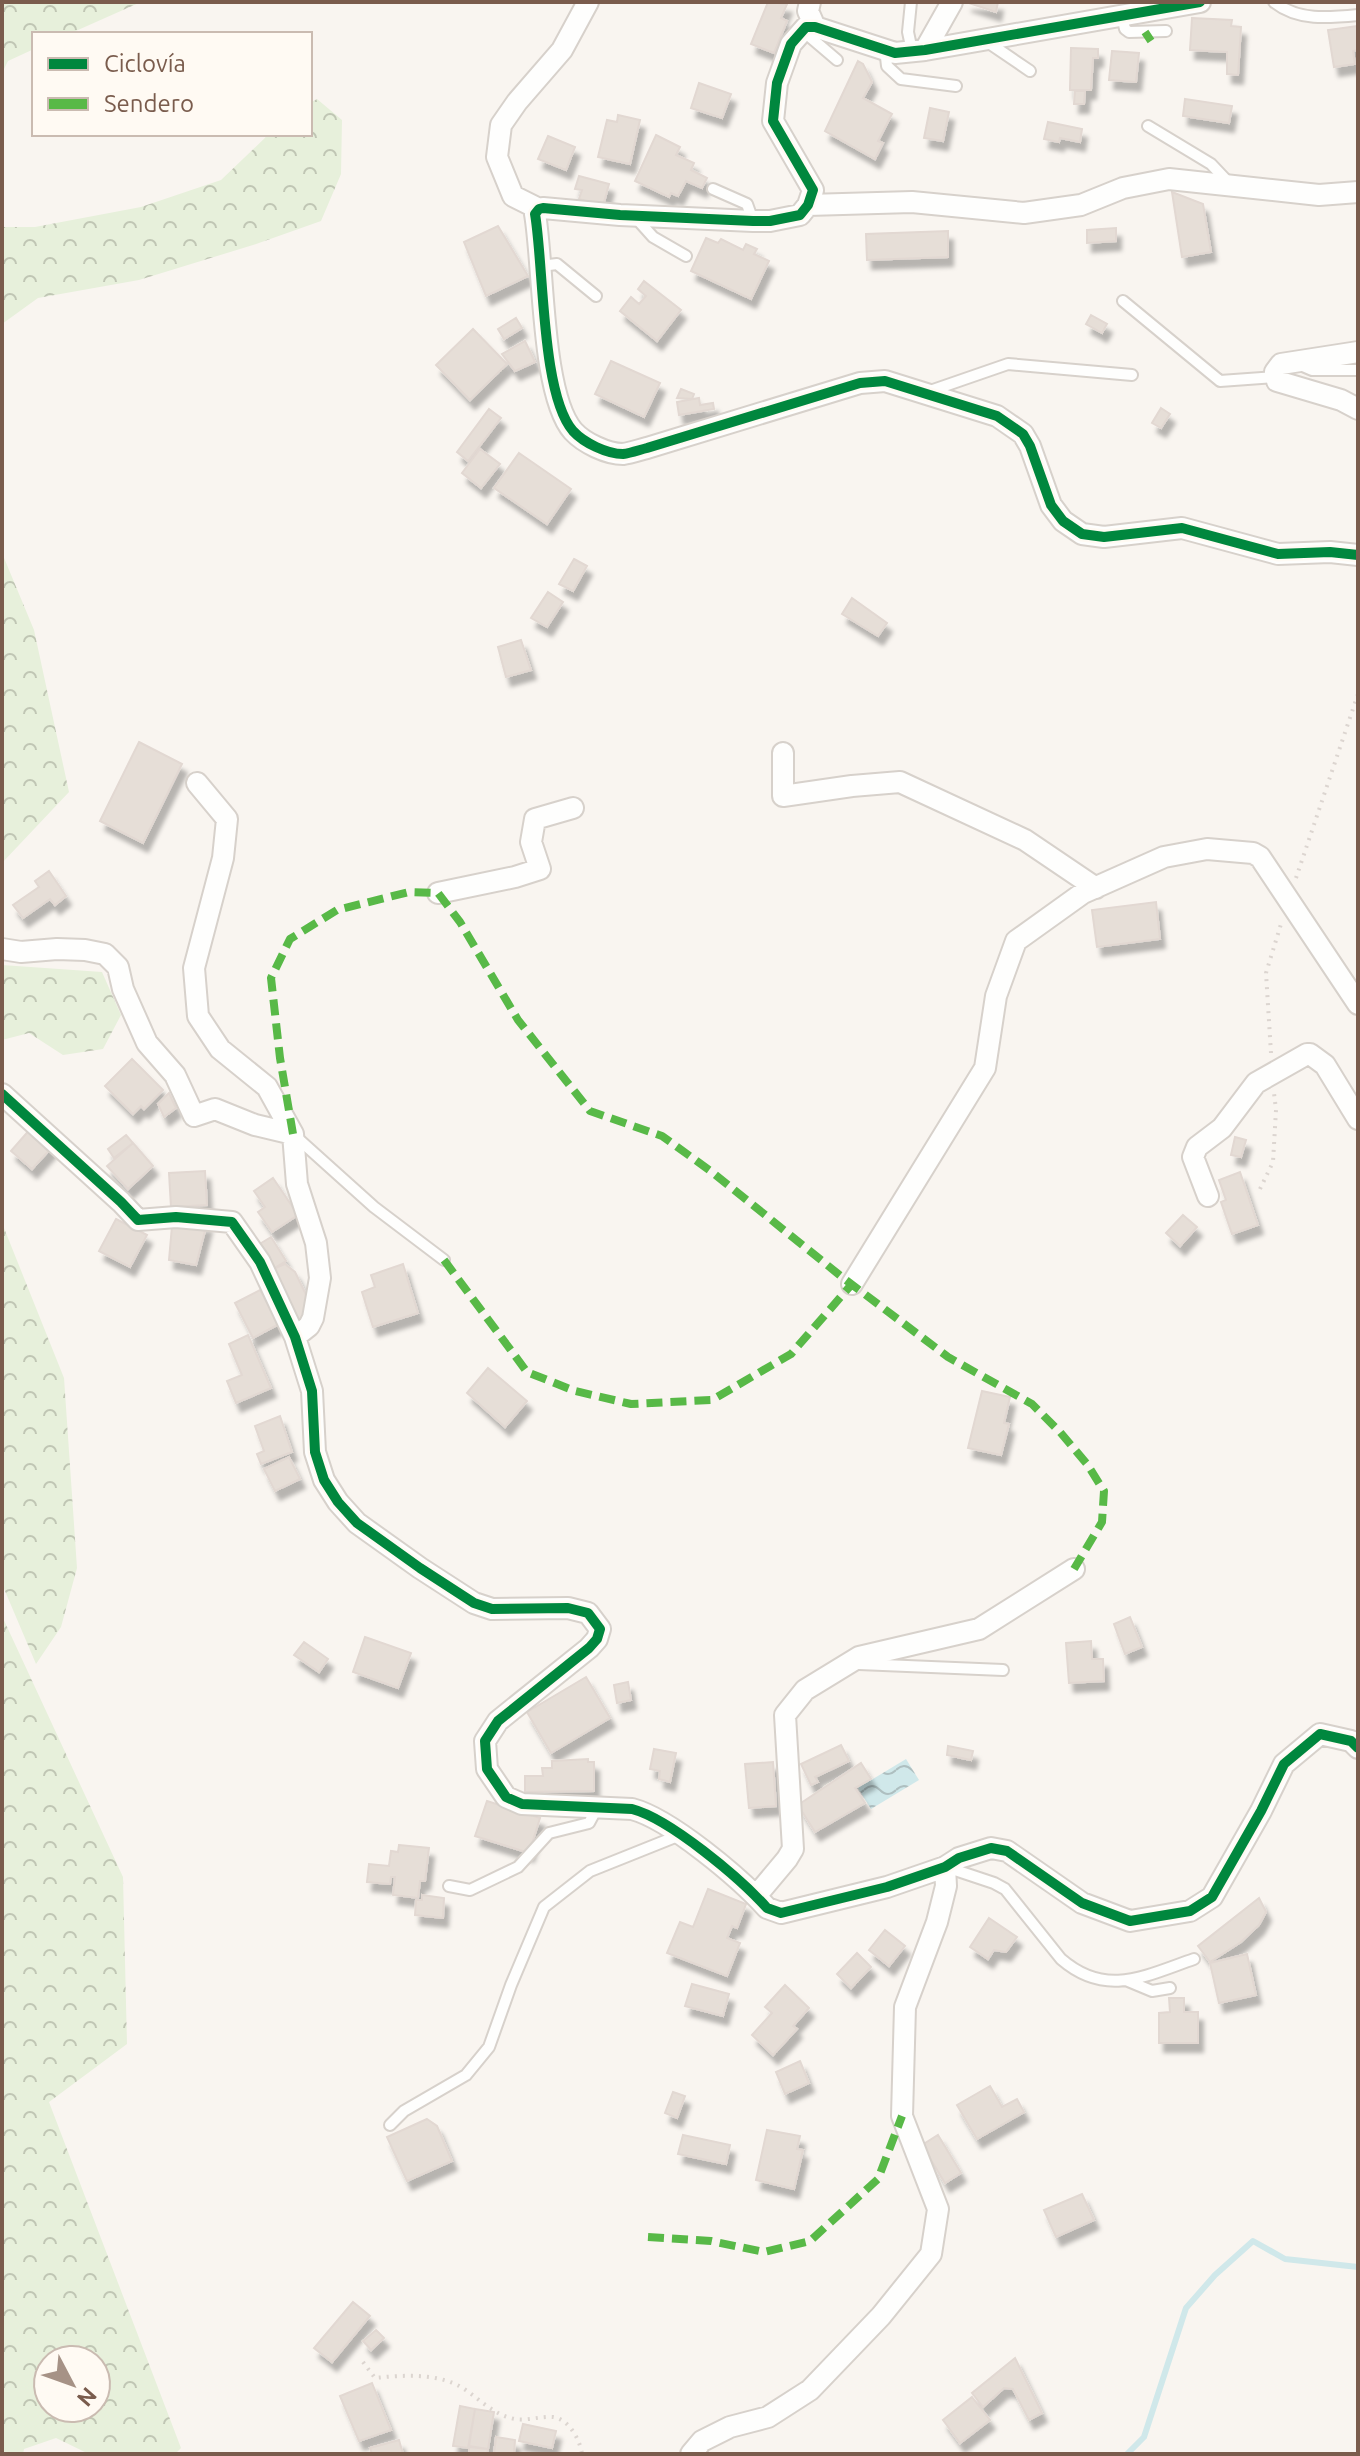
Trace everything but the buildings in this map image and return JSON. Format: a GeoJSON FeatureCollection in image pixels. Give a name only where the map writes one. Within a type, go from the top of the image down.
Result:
{"type":"FeatureCollection","features":[{"type":"Feature","properties":{"kind":"street"},"geometry":{"type":"LineString","coordinates":[[588,2],[562,50],[501,125],[497,157],[513,196],[539,209],[753,221],[800,215],[808,205],[813,190],[775,128],[773,114],[777,83],[791,44],[809,29]]}},
{"type":"Feature","properties":{"kind":"street"},"geometry":{"type":"LineString","coordinates":[[809,29],[810,2]]}},
{"type":"Feature","properties":{"kind":"street"},"geometry":{"type":"LineString","coordinates":[[918,51],[952,2]]}},
{"type":"Feature","properties":{"kind":"street"},"geometry":{"type":"LineString","coordinates":[[809,29],[895,53],[1200,2]]}},
{"type":"Feature","properties":{"kind":"street"},"geometry":{"type":"LineString","coordinates":[[808,205],[912,202],[1024,213],[1081,205],[1123,188],[1169,179],[1319,195],[1358,192]]}},
{"type":"Feature","properties":{"kind":"street"},"geometry":{"type":"LineString","coordinates":[[539,209],[535,214],[550,367],[567,422],[576,434],[602,450],[622,454],[647,448],[860,383],[885,381],[997,416],[1023,434],[1051,505],[1063,521],[1082,534],[1104,537],[1182,528],[1278,554],[1330,552],[1358,555]]}},
{"type":"Feature","properties":{"kind":"street"},"geometry":{"type":"LineString","coordinates":[[1358,352],[1281,364],[1275,372],[1277,381],[1341,400],[1358,409]]}},
{"type":"Feature","properties":{"kind":"street"},"geometry":{"type":"LineString","coordinates":[[783,753],[783,796],[900,782],[1025,840],[1096,888]]}},
{"type":"Feature","properties":{"kind":"street"},"geometry":{"type":"LineString","coordinates":[[197,783],[227,819],[223,858],[194,968],[198,1016],[220,1049],[267,1087],[293,1134],[297,1184],[311,1223],[320,1278],[313,1318],[309,1326],[295,1337]]}},
{"type":"Feature","properties":{"kind":"street"},"geometry":{"type":"LineString","coordinates":[[438,893],[540,869],[531,842],[535,819],[573,808]]}},
{"type":"Feature","properties":{"kind":"street"},"geometry":{"type":"LineString","coordinates":[[852,1284],[985,1068],[996,996],[1016,941],[1083,893],[1164,857],[1207,849],[1253,853],[1260,857],[1358,1004]]}},
{"type":"Feature","properties":{"kind":"street"},"geometry":{"type":"LineString","coordinates":[[2,949],[21,952],[57,949],[105,954],[118,967],[123,989],[147,1043],[175,1075],[194,1116],[215,1109],[255,1125],[293,1134]]}},
{"type":"Feature","properties":{"kind":"street"},"geometry":{"type":"LineString","coordinates":[[1208,1196],[1193,1157],[1197,1147],[1222,1128],[1256,1083],[1307,1054],[1325,1065],[1358,1119]]}},
{"type":"Feature","properties":{"kind":"street"},"geometry":{"type":"LineString","coordinates":[[2,1094],[138,1220],[176,1217],[232,1222],[260,1262],[295,1337],[312,1391],[315,1452],[324,1480],[357,1523],[474,1603],[492,1609],[568,1608],[588,1613],[600,1629],[597,1639],[589,1648],[498,1721],[485,1741],[487,1769],[506,1797],[522,1804],[644,1812],[697,1846],[767,1908],[781,1913],[887,1887],[991,1848],[1007,1851],[1082,1903],[1130,1921],[1190,1911],[1212,1897],[1284,1764],[1320,1734],[1351,1741],[1358,1748]]}},
{"type":"Feature","properties":{"kind":"street"},"geometry":{"type":"LineString","coordinates":[[756,1896],[793,1849],[785,1715],[805,1690],[859,1657],[979,1629],[1074,1569]]}},
{"type":"Feature","properties":{"kind":"street"},"geometry":{"type":"LineString","coordinates":[[691,2454],[702,2441],[730,2427],[768,2417],[810,2390],[881,2316],[931,2254],[938,2209],[902,2116],[905,2007],[937,1922],[946,1886],[945,1867]]}},
{"type":"Feature","properties":{"kind":"lane"},"geometry":{"type":"LineString","coordinates":[[911,2],[908,32],[918,51]]}},
{"type":"Feature","properties":{"kind":"lane"},"geometry":{"type":"LineString","coordinates":[[1274,2],[1285,11],[1310,18],[1358,15]]}},
{"type":"Feature","properties":{"kind":"lane"},"geometry":{"type":"LineString","coordinates":[[1122,16],[1125,29],[1129,32],[1166,31]]}},
{"type":"Feature","properties":{"kind":"lane"},"geometry":{"type":"LineString","coordinates":[[809,29],[837,60]]}},
{"type":"Feature","properties":{"kind":"lane"},"geometry":{"type":"LineString","coordinates":[[984,40],[1030,71]]}},
{"type":"Feature","properties":{"kind":"lane"},"geometry":{"type":"LineString","coordinates":[[885,49],[887,66],[901,79],[956,86]]}},
{"type":"Feature","properties":{"kind":"lane"},"geometry":{"type":"LineString","coordinates":[[1148,126],[1211,164],[1232,187]]}},
{"type":"Feature","properties":{"kind":"lane"},"geometry":{"type":"LineString","coordinates":[[713,189],[747,204],[753,221]]}},
{"type":"Feature","properties":{"kind":"lane"},"geometry":{"type":"LineString","coordinates":[[635,216],[653,237],[686,256]]}},
{"type":"Feature","properties":{"kind":"lane"},"geometry":{"type":"LineString","coordinates":[[541,266],[557,264],[596,296]]}},
{"type":"Feature","properties":{"kind":"lane"},"geometry":{"type":"LineString","coordinates":[[1123,301],[1220,381],[1276,377]]}},
{"type":"Feature","properties":{"kind":"lane"},"geometry":{"type":"LineString","coordinates":[[1292,362],[1312,370],[1358,370]]}},
{"type":"Feature","properties":{"kind":"lane"},"geometry":{"type":"LineString","coordinates":[[925,393],[1008,364],[1132,375]]}},
{"type":"Feature","properties":{"kind":"lane"},"geometry":{"type":"LineString","coordinates":[[293,1134],[374,1207],[444,1260]]}},
{"type":"Feature","properties":{"kind":"lane"},"geometry":{"type":"LineString","coordinates":[[849,1663],[1003,1670]]}},
{"type":"Feature","properties":{"kind":"lane"},"geometry":{"type":"LineString","coordinates":[[449,1886],[470,1890],[518,1867],[549,1833],[589,1823],[597,1808]]}},
{"type":"Feature","properties":{"kind":"lane"},"geometry":{"type":"LineString","coordinates":[[390,2125],[404,2111],[466,2075],[489,2047],[544,1907],[590,1871],[680,1835]]}},
{"type":"Feature","properties":{"kind":"lane"},"geometry":{"type":"LineString","coordinates":[[945,1867],[1005,1889],[1067,1965],[1102,1982],[1128,1981],[1194,1959]]}},
{"type":"Feature","properties":{"kind":"lane"},"geometry":{"type":"LineString","coordinates":[[1128,1981],[1152,1991],[1170,1988]]}},
{"type":"Feature","properties":{"kind":"path"},"geometry":{"type":"LineString","coordinates":[[363,2362],[375,2378],[420,2377],[461,2387],[487,2407],[515,2419],[556,2417],[570,2427],[581,2445],[582,2454]]}},
{"type":"Feature","properties":{"kind":"green space"},"geometry":{"type":"Polygon","coordinates":[[[2,2],[141,2],[74,32],[32,32],[32,50],[8,61],[2,73],[2,2]]]}},
{"type":"Feature","properties":{"kind":"green space"},"geometry":{"type":"Polygon","coordinates":[[[317,99],[342,120],[341,174],[321,221],[139,280],[38,298],[2,324],[2,227],[35,227],[141,207],[221,180],[267,136],[312,136],[312,102],[317,99]]]}},
{"type":"Feature","properties":{"kind":"green space"},"geometry":{"type":"Polygon","coordinates":[[[2,553],[34,630],[69,792],[2,863],[2,553]]]}},
{"type":"Feature","properties":{"kind":"green space"},"geometry":{"type":"Polygon","coordinates":[[[2,965],[102,972],[121,1015],[103,1049],[63,1055],[29,1033],[2,1040],[2,965]]]}},
{"type":"Feature","properties":{"kind":"green space"},"geometry":{"type":"Polygon","coordinates":[[[2,1223],[64,1378],[77,1568],[61,1627],[36,1664],[2,1584],[2,1223]]]}},
{"type":"Feature","properties":{"kind":"green space"},"geometry":{"type":"Polygon","coordinates":[[[2,1616],[123,1877],[127,2044],[49,2102],[181,2448],[175,2454],[89,2454],[56,2438],[24,2449],[23,2454],[2,2454],[2,1616]]]}},
{"type":"Feature","properties":{"kind":"water"},"geometry":{"type":"Polygon","coordinates":[[[906,1759],[919,1780],[871,1809],[858,1788],[906,1759]]]}},
{"type":"Feature","properties":{"kind":"waterway"},"geometry":{"type":"LineString","coordinates":[[1127,2454],[1144,2437],[1186,2308],[1215,2275],[1253,2241],[1285,2259],[1358,2267]]}},
{"type":"Feature","properties":{"kind":"marked path"},"geometry":{"type":"LineString","coordinates":[[1145,32],[1151,41]]}},
{"type":"Feature","properties":{"kind":"marked path"},"geometry":{"type":"LineString","coordinates":[[293,1134],[271,978],[290,939],[337,910],[409,892],[438,893],[460,922],[518,1020],[590,1111],[662,1136],[948,1357],[1032,1404],[1060,1432],[1087,1464],[1104,1491],[1102,1522],[1074,1569]]}},
{"type":"Feature","properties":{"kind":"marked path"},"geometry":{"type":"LineString","coordinates":[[444,1260],[527,1372],[575,1391],[631,1404],[712,1400],[791,1354],[852,1284]]}},
{"type":"Feature","properties":{"kind":"marked path"},"geometry":{"type":"LineString","coordinates":[[648,2237],[711,2241],[764,2252],[810,2241],[878,2179],[902,2116]]}},
{"type":"Feature","properties":{"kind":"cycle path"},"geometry":{"type":"LineString","coordinates":[[1200,2],[895,53],[815,27],[806,27],[791,44],[777,83],[773,121],[813,190],[808,205],[800,215],[753,221],[543,208],[535,214],[545,328],[555,389],[573,431],[596,447],[623,454],[860,383],[885,381],[997,416],[1023,434],[1051,505],[1063,521],[1082,534],[1104,537],[1182,528],[1278,554],[1330,552],[1358,555]]}},
{"type":"Feature","properties":{"kind":"cycle path"},"geometry":{"type":"LineString","coordinates":[[2,1094],[138,1220],[176,1217],[232,1222],[260,1262],[295,1337],[312,1391],[315,1452],[324,1480],[357,1523],[474,1603],[492,1609],[568,1608],[588,1613],[600,1629],[597,1639],[589,1648],[498,1721],[485,1741],[487,1769],[506,1797],[522,1804],[632,1809],[648,1815],[704,1851],[767,1908],[781,1913],[887,1887],[991,1848],[1007,1851],[1082,1903],[1130,1921],[1190,1911],[1212,1897],[1284,1764],[1320,1734],[1351,1741],[1358,1748]]}}]}
